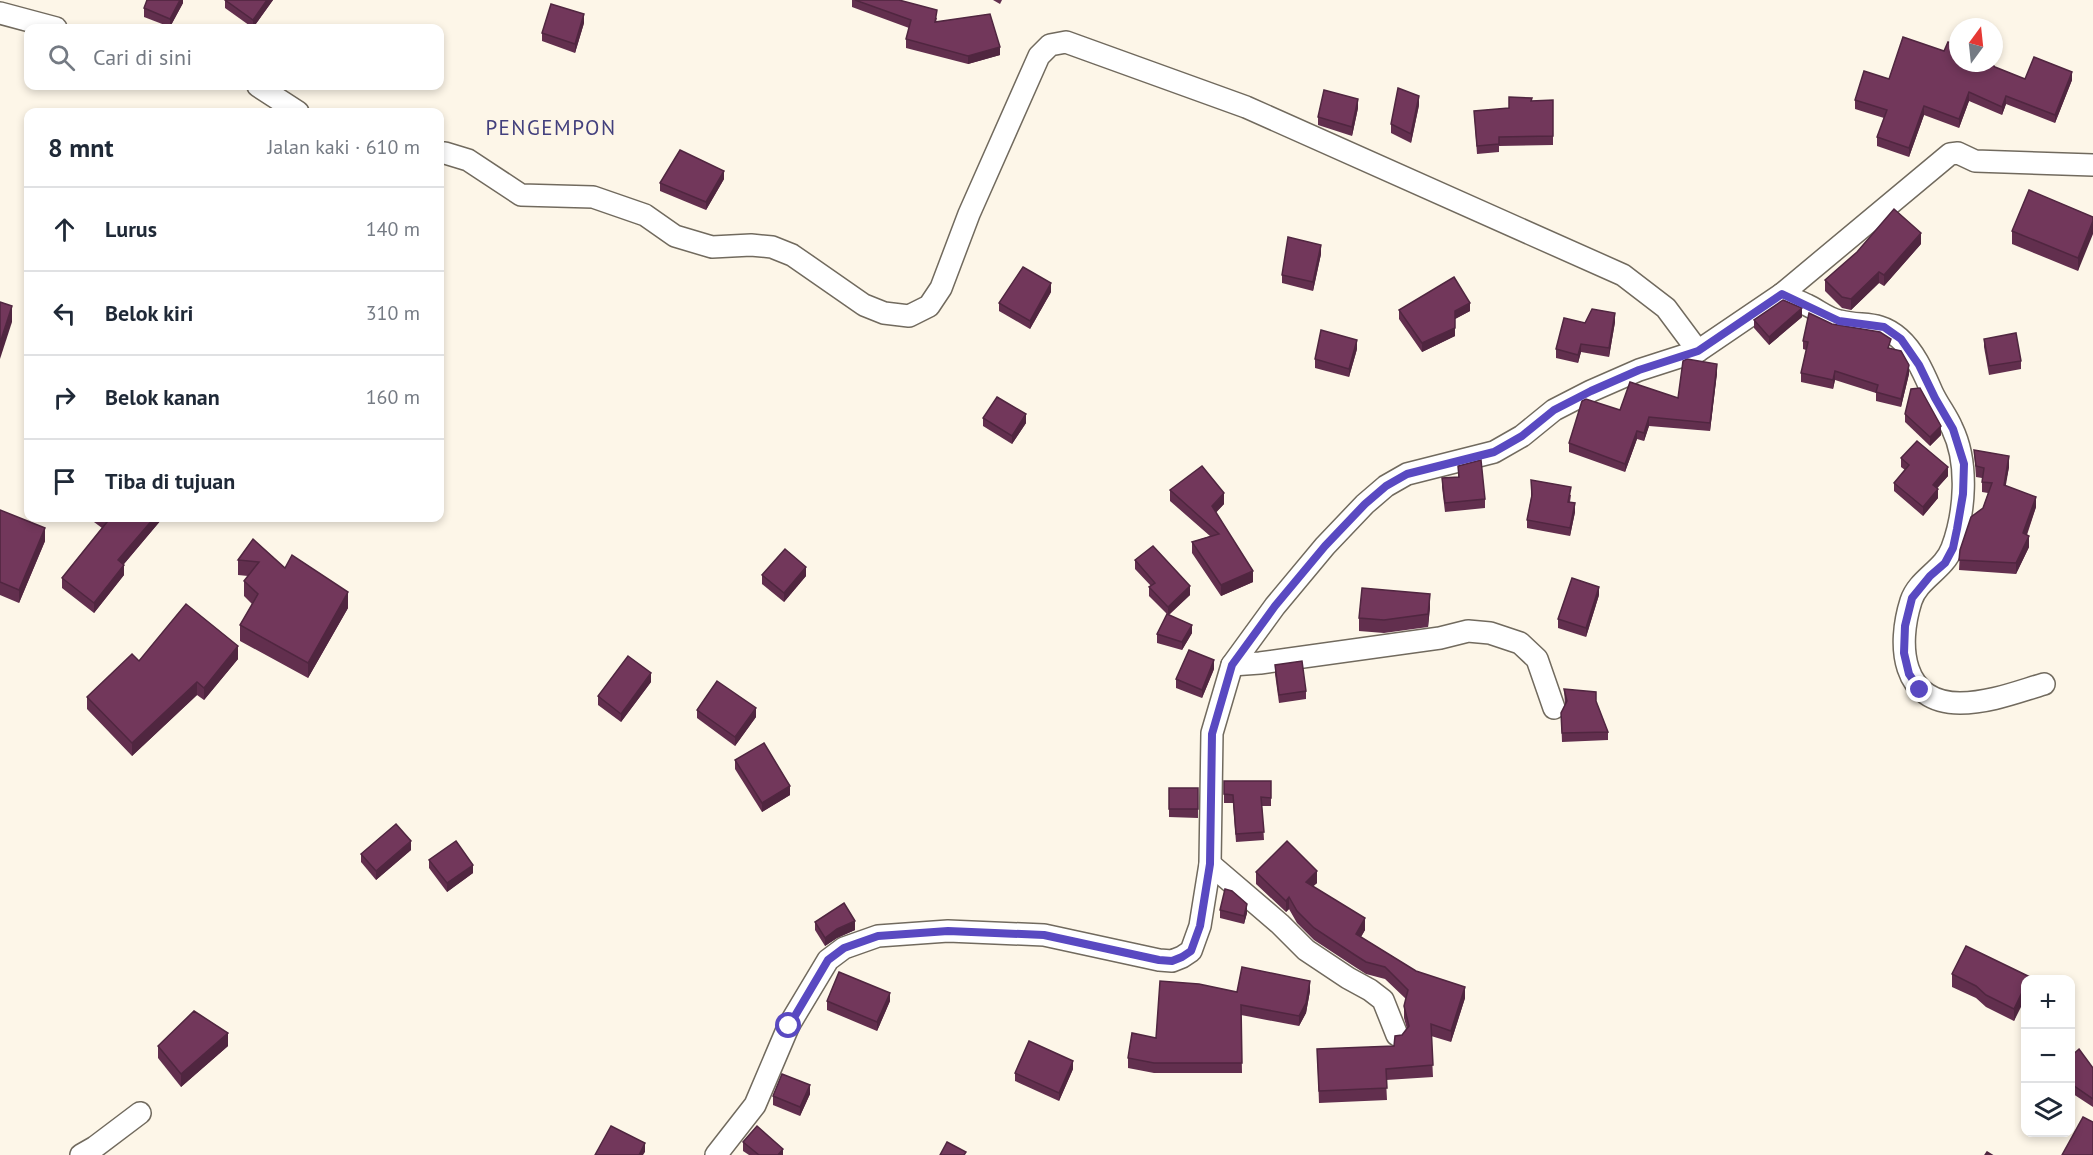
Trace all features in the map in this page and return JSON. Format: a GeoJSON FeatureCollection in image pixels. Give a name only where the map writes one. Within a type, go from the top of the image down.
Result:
{"type":"FeatureCollection","features":[{"type":"Feature","properties":{"kind":"street"},"geometry":{"type":"LineString","coordinates":[[0,13],[41,24]]}},
{"type":"Feature","properties":{"kind":"street"},"geometry":{"type":"LineString","coordinates":[[444,153],[468,160],[521,195],[593,197],[645,215],[675,236],[712,247],[751,245],[772,247],[792,255],[864,305],[884,313],[909,316],[929,306],[941,288],[969,214],[1039,56],[1050,45],[1066,42],[1246,107],[1623,275],[1666,308],[1698,351]]}},
{"type":"Feature","properties":{"kind":"street"},"geometry":{"type":"LineString","coordinates":[[264,90],[292,108]]}},
{"type":"Feature","properties":{"kind":"street"},"geometry":{"type":"LineString","coordinates":[[716,1155],[755,1105],[789,1026],[828,960],[844,948],[878,936],[948,931],[1044,935],[1159,960],[1172,961],[1191,951],[1200,926],[1210,864],[1212,734],[1232,665],[1275,606],[1325,546],[1365,504],[1386,486],[1407,474],[1494,452],[1522,436],[1554,410],[1591,391],[1639,370],[1698,351],[1782,294],[1950,154],[1958,153],[1975,161],[2093,165]]}},
{"type":"Feature","properties":{"kind":"street"},"geometry":{"type":"LineString","coordinates":[[1782,294],[1839,321],[1884,327],[1901,339],[1919,365],[1953,429],[1964,464],[1963,494],[1957,529],[1953,548],[1945,563],[1930,576],[1912,598],[1904,653],[1909,674],[1920,690],[1928,695],[1936,699],[1959,703],[1992,700],[2044,684]]}},
{"type":"Feature","properties":{"kind":"street"},"geometry":{"type":"LineString","coordinates":[[1232,665],[1260,663],[1468,631],[1490,633],[1520,643],[1537,659],[1554,708]]}},
{"type":"Feature","properties":{"kind":"street"},"geometry":{"type":"LineString","coordinates":[[1210,864],[1280,924],[1306,950],[1383,1000],[1397,1035]]}},
{"type":"Feature","properties":{"kind":"street"},"geometry":{"type":"LineString","coordinates":[[81,1155],[140,1113]]}},
{"type":"Feature","properties":{"kind":"building"},"geometry":{"type":"Polygon","coordinates":[[[147,0],[180,0],[170,19],[144,8],[147,0]]]}},
{"type":"Feature","properties":{"kind":"building"},"geometry":{"type":"Polygon","coordinates":[[[225,0],[267,0],[253,20],[225,0]]]}},
{"type":"Feature","properties":{"kind":"building"},"geometry":{"type":"Polygon","coordinates":[[[855,0],[899,0],[937,10],[935,22],[990,14],[1000,47],[968,56],[906,39],[911,20],[855,0]]]}},
{"type":"Feature","properties":{"kind":"building"},"geometry":{"type":"Polygon","coordinates":[[[551,4],[584,14],[575,44],[542,33],[551,4]]]}},
{"type":"Feature","properties":{"kind":"building"},"geometry":{"type":"Polygon","coordinates":[[[1903,37],[1944,51],[1949,42],[1949,72],[2003,70],[2025,79],[2034,57],[2072,72],[2055,115],[2006,96],[2002,107],[1969,92],[1959,119],[1924,106],[1909,148],[1877,137],[1887,110],[1855,100],[1864,71],[1889,79],[1903,37]]]}},
{"type":"Feature","properties":{"kind":"building"},"geometry":{"type":"Polygon","coordinates":[[[1398,88],[1419,96],[1411,134],[1391,124],[1398,88]]]}},
{"type":"Feature","properties":{"kind":"building"},"geometry":{"type":"Polygon","coordinates":[[[1324,90],[1358,99],[1352,127],[1318,117],[1324,90]]]}},
{"type":"Feature","properties":{"kind":"building"},"geometry":{"type":"Polygon","coordinates":[[[1509,97],[1532,98],[1531,101],[1553,100],[1553,136],[1499,137],[1499,144],[1477,146],[1474,111],[1509,108],[1509,97]]]}},
{"type":"Feature","properties":{"kind":"building"},"geometry":{"type":"Polygon","coordinates":[[[680,150],[724,171],[706,202],[660,183],[680,150]]]}},
{"type":"Feature","properties":{"kind":"building"},"geometry":{"type":"Polygon","coordinates":[[[2029,190],[2093,217],[2078,258],[2012,231],[2029,190]]]}},
{"type":"Feature","properties":{"kind":"building"},"geometry":{"type":"Polygon","coordinates":[[[1894,209],[1921,233],[1884,275],[1879,272],[1851,299],[1842,297],[1825,280],[1857,252],[1894,209]]]}},
{"type":"Feature","properties":{"kind":"building"},"geometry":{"type":"Polygon","coordinates":[[[1288,237],[1321,245],[1313,282],[1282,275],[1288,237]]]}},
{"type":"Feature","properties":{"kind":"building"},"geometry":{"type":"Polygon","coordinates":[[[1023,267],[1051,283],[1030,321],[999,303],[1023,267]]]}},
{"type":"Feature","properties":{"kind":"building"},"geometry":{"type":"Polygon","coordinates":[[[1454,277],[1470,303],[1455,311],[1455,328],[1422,343],[1399,310],[1454,277]]]}},
{"type":"Feature","properties":{"kind":"building"},"geometry":{"type":"Polygon","coordinates":[[[1783,300],[1802,308],[1769,337],[1754,320],[1783,300]]]}},
{"type":"Feature","properties":{"kind":"building"},"geometry":{"type":"Polygon","coordinates":[[[0,302],[12,306],[0,343],[0,302]]]}},
{"type":"Feature","properties":{"kind":"building"},"geometry":{"type":"Polygon","coordinates":[[[1592,309],[1615,313],[1609,348],[1581,344],[1578,355],[1556,349],[1564,318],[1585,323],[1592,309]]]}},
{"type":"Feature","properties":{"kind":"building"},"geometry":{"type":"Polygon","coordinates":[[[1809,313],[1832,324],[1880,332],[1891,339],[1888,348],[1901,351],[1909,365],[1901,399],[1876,392],[1878,385],[1835,371],[1833,380],[1801,373],[1808,342],[1803,341],[1809,313]]]}},
{"type":"Feature","properties":{"kind":"building"},"geometry":{"type":"Polygon","coordinates":[[[1321,330],[1357,340],[1349,369],[1315,359],[1321,330]]]}},
{"type":"Feature","properties":{"kind":"building"},"geometry":{"type":"Polygon","coordinates":[[[2016,333],[2021,361],[1989,366],[1984,339],[2016,333]]]}},
{"type":"Feature","properties":{"kind":"building"},"geometry":{"type":"Polygon","coordinates":[[[1687,359],[1717,364],[1710,423],[1649,417],[1644,433],[1637,431],[1625,464],[1569,443],[1582,401],[1586,399],[1620,410],[1630,382],[1678,398],[1683,361],[1687,359]]]}},
{"type":"Feature","properties":{"kind":"building"},"geometry":{"type":"Polygon","coordinates":[[[1920,388],[1941,426],[1930,437],[1905,414],[1911,389],[1920,388]]]}},
{"type":"Feature","properties":{"kind":"building"},"geometry":{"type":"Polygon","coordinates":[[[997,397],[1026,414],[1012,436],[983,418],[997,397]]]}},
{"type":"Feature","properties":{"kind":"building"},"geometry":{"type":"Polygon","coordinates":[[[1917,441],[1948,467],[1933,485],[1938,489],[1923,507],[1894,483],[1909,465],[1901,458],[1917,441]]]}},
{"type":"Feature","properties":{"kind":"building"},"geometry":{"type":"Polygon","coordinates":[[[1974,450],[2009,456],[2004,485],[2036,497],[2023,533],[2029,536],[2016,563],[1959,560],[1971,517],[1983,508],[1992,483],[1982,482],[1984,468],[1976,466],[1974,450]]]}},
{"type":"Feature","properties":{"kind":"building"},"geometry":{"type":"Polygon","coordinates":[[[1481,460],[1485,499],[1445,503],[1442,478],[1459,477],[1458,466],[1481,460]]]}},
{"type":"Feature","properties":{"kind":"building"},"geometry":{"type":"Polygon","coordinates":[[[1202,466],[1224,493],[1212,506],[1253,571],[1221,585],[1192,542],[1219,534],[1170,490],[1202,466]]]}},
{"type":"Feature","properties":{"kind":"building"},"geometry":{"type":"Polygon","coordinates":[[[1531,480],[1571,487],[1568,502],[1575,503],[1570,528],[1527,520],[1532,495],[1531,480]]]}},
{"type":"Feature","properties":{"kind":"building"},"geometry":{"type":"Polygon","coordinates":[[[0,510],[24,520],[24,522],[45,528],[19,590],[0,582],[0,510]]]}},
{"type":"Feature","properties":{"kind":"building"},"geometry":{"type":"Polygon","coordinates":[[[107,522],[151,522],[118,560],[124,565],[94,603],[62,578],[107,522]]]}},
{"type":"Feature","properties":{"kind":"building"},"geometry":{"type":"Polygon","coordinates":[[[253,539],[285,568],[292,555],[348,592],[308,663],[240,625],[258,594],[244,581],[259,562],[238,560],[253,539]]]}},
{"type":"Feature","properties":{"kind":"building"},"geometry":{"type":"Polygon","coordinates":[[[1153,546],[1190,586],[1168,607],[1149,587],[1155,583],[1135,560],[1153,546]]]}},
{"type":"Feature","properties":{"kind":"building"},"geometry":{"type":"Polygon","coordinates":[[[785,549],[806,567],[784,593],[762,575],[785,549]]]}},
{"type":"Feature","properties":{"kind":"building"},"geometry":{"type":"Polygon","coordinates":[[[1572,578],[1599,587],[1586,628],[1558,619],[1572,578]]]}},
{"type":"Feature","properties":{"kind":"building"},"geometry":{"type":"Polygon","coordinates":[[[1362,588],[1430,594],[1428,614],[1384,620],[1359,618],[1362,588]]]}},
{"type":"Feature","properties":{"kind":"building"},"geometry":{"type":"Polygon","coordinates":[[[186,604],[238,646],[204,688],[197,682],[132,743],[87,697],[132,654],[139,661],[186,604]]]}},
{"type":"Feature","properties":{"kind":"building"},"geometry":{"type":"Polygon","coordinates":[[[1167,614],[1192,625],[1182,642],[1157,634],[1167,614]]]}},
{"type":"Feature","properties":{"kind":"building"},"geometry":{"type":"Polygon","coordinates":[[[1189,650],[1214,660],[1202,690],[1176,679],[1189,650]]]}},
{"type":"Feature","properties":{"kind":"building"},"geometry":{"type":"Polygon","coordinates":[[[628,656],[651,673],[621,714],[598,696],[628,656]]]}},
{"type":"Feature","properties":{"kind":"building"},"geometry":{"type":"Polygon","coordinates":[[[1302,661],[1306,691],[1279,695],[1275,665],[1302,661]]]}},
{"type":"Feature","properties":{"kind":"building"},"geometry":{"type":"Polygon","coordinates":[[[717,681],[756,708],[735,737],[697,710],[717,681]]]}},
{"type":"Feature","properties":{"kind":"building"},"geometry":{"type":"Polygon","coordinates":[[[1564,689],[1596,692],[1596,701],[1608,732],[1562,733],[1561,713],[1567,701],[1564,689]]]}},
{"type":"Feature","properties":{"kind":"building"},"geometry":{"type":"Polygon","coordinates":[[[764,743],[790,786],[762,803],[735,760],[764,743]]]}},
{"type":"Feature","properties":{"kind":"building"},"geometry":{"type":"Polygon","coordinates":[[[1224,781],[1271,781],[1271,798],[1261,797],[1264,832],[1236,834],[1233,795],[1224,794],[1224,781]]]}},
{"type":"Feature","properties":{"kind":"building"},"geometry":{"type":"Polygon","coordinates":[[[1169,788],[1198,788],[1198,809],[1169,809],[1169,788]]]}},
{"type":"Feature","properties":{"kind":"building"},"geometry":{"type":"Polygon","coordinates":[[[396,824],[411,841],[376,871],[361,854],[396,824]]]}},
{"type":"Feature","properties":{"kind":"building"},"geometry":{"type":"Polygon","coordinates":[[[456,841],[473,865],[447,883],[429,860],[456,841]]]}},
{"type":"Feature","properties":{"kind":"building"},"geometry":{"type":"Polygon","coordinates":[[[1287,841],[1317,871],[1306,882],[1365,918],[1356,934],[1416,971],[1465,987],[1451,1031],[1431,1024],[1433,1065],[1386,1069],[1387,1088],[1319,1091],[1317,1049],[1394,1046],[1395,1036],[1402,1035],[1409,1026],[1404,1006],[1408,990],[1385,967],[1366,962],[1314,928],[1297,911],[1289,897],[1286,901],[1256,872],[1287,841]]]}},
{"type":"Feature","properties":{"kind":"building"},"geometry":{"type":"Polygon","coordinates":[[[1225,889],[1232,891],[1247,904],[1244,916],[1220,910],[1225,889]]]}},
{"type":"Feature","properties":{"kind":"building"},"geometry":{"type":"Polygon","coordinates":[[[844,903],[855,921],[837,929],[825,938],[815,922],[844,903]]]}},
{"type":"Feature","properties":{"kind":"building"},"geometry":{"type":"Polygon","coordinates":[[[1966,946],[2026,975],[2021,975],[2021,994],[2014,1009],[1952,974],[1966,946]]]}},
{"type":"Feature","properties":{"kind":"building"},"geometry":{"type":"Polygon","coordinates":[[[1242,967],[1310,981],[1306,1003],[1299,1016],[1241,1005],[1242,1063],[1154,1063],[1128,1058],[1132,1033],[1156,1038],[1160,981],[1199,984],[1237,992],[1242,967]]]}},
{"type":"Feature","properties":{"kind":"building"},"geometry":{"type":"Polygon","coordinates":[[[839,972],[890,993],[877,1022],[827,1001],[839,972]]]}},
{"type":"Feature","properties":{"kind":"building"},"geometry":{"type":"Polygon","coordinates":[[[194,1011],[228,1033],[181,1074],[158,1046],[194,1011]]]}},
{"type":"Feature","properties":{"kind":"building"},"geometry":{"type":"Polygon","coordinates":[[[1029,1041],[1073,1061],[1059,1093],[1015,1073],[1029,1041]]]}},
{"type":"Feature","properties":{"kind":"building"},"geometry":{"type":"Polygon","coordinates":[[[2079,1049],[2093,1068],[2093,1099],[2075,1086],[2075,1053],[2079,1049]]]}},
{"type":"Feature","properties":{"kind":"building"},"geometry":{"type":"Polygon","coordinates":[[[782,1074],[810,1085],[800,1107],[773,1096],[782,1074]]]}},
{"type":"Feature","properties":{"kind":"building"},"geometry":{"type":"Polygon","coordinates":[[[2083,1117],[2093,1122],[2093,1155],[2062,1155],[2072,1137],[2075,1137],[2075,1131],[2083,1117]]]}},
{"type":"Feature","properties":{"kind":"building"},"geometry":{"type":"Polygon","coordinates":[[[611,1126],[645,1143],[639,1155],[595,1155],[611,1126]]]}},
{"type":"Feature","properties":{"kind":"building"},"geometry":{"type":"Polygon","coordinates":[[[757,1126],[783,1149],[778,1155],[759,1155],[743,1142],[757,1126]]]}},
{"type":"Feature","properties":{"kind":"building"},"geometry":{"type":"Polygon","coordinates":[[[947,1142],[966,1152],[964,1155],[940,1155],[947,1142]]]}},
{"type":"Feature","properties":{"kind":"district","name":"PENGEMPON"},"geometry":{"type":"Point","coordinates":[551,127]}},
{"type":"Feature","properties":{"kind":"route"},"geometry":{"type":"LineString","coordinates":[[789,1026],[828,960],[844,948],[878,936],[948,931],[1044,935],[1172,961],[1191,951],[1200,926],[1210,864],[1212,734],[1232,665],[1275,606],[1325,546],[1365,504],[1386,486],[1407,474],[1494,452],[1522,436],[1554,410],[1591,391],[1639,370],[1698,351],[1782,294],[1839,321],[1884,327],[1901,339],[1919,365],[1953,429],[1964,464],[1963,494],[1953,548],[1945,563],[1930,576],[1912,598],[1905,626],[1904,653],[1909,674],[1920,690]]}}]}
